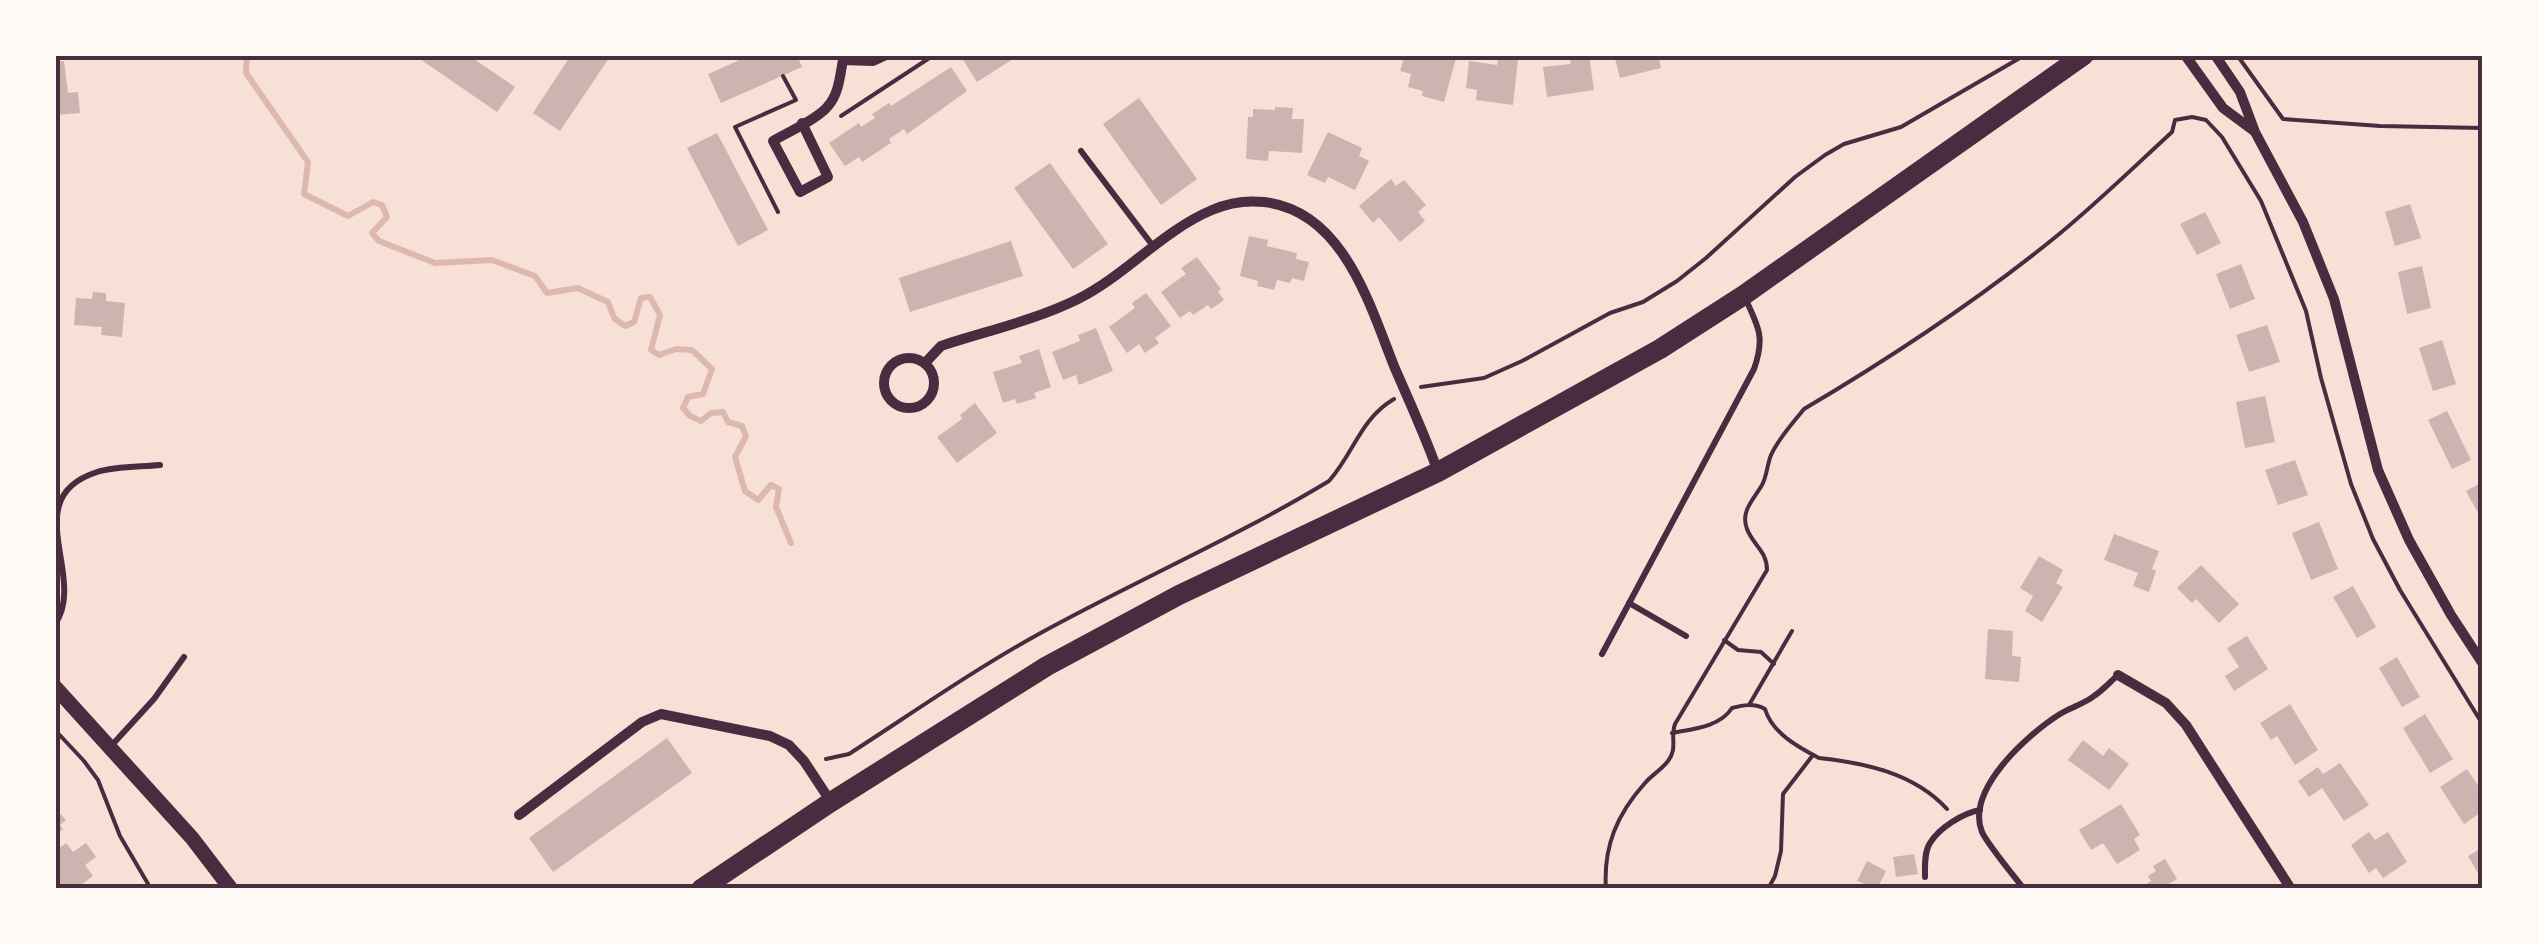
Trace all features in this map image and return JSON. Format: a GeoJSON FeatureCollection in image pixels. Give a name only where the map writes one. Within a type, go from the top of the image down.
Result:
{"type":"FeatureCollection","features":[{"type":"Feature","properties":{"kind":"main road"},"geometry":{"type":"LineString","coordinates":[[701,889],[996,696],[1085,645],[1222,574],[1438,472],[1660,349],[1744,295],[2084,55]]}},
{"type":"Feature","properties":{"kind":"street"},"geometry":{"type":"LineString","coordinates":[[802,123],[828,178],[800,192],[773,141],[802,123],[826,109],[836,94],[842,57],[873,61],[886,55]]}},
{"type":"Feature","properties":{"kind":"street"},"geometry":{"type":"LineString","coordinates":[[2185,55],[2223,108],[2255,132]]}},
{"type":"Feature","properties":{"kind":"street"},"geometry":{"type":"LineString","coordinates":[[2214,55],[2240,92],[2255,132],[2303,222],[2334,299],[2378,470],[2409,540],[2483,664]]}},
{"type":"Feature","properties":{"kind":"street"},"geometry":{"type":"LineString","coordinates":[[925,363],[941,346],[1078,299],[1194,219],[1233,203],[1276,204],[1295,211],[1332,239],[1357,278],[1438,472]]}},
{"type":"Feature","properties":{"kind":"street"},"geometry":{"type":"LineString","coordinates":[[900,358],[925,363],[934,385],[928,400],[914,408],[898,406],[884,386],[887,369],[900,358]]}},
{"type":"Feature","properties":{"kind":"street"},"geometry":{"type":"LineString","coordinates":[[2118,675],[2166,703],[2186,725],[2291,889]]}},
{"type":"Feature","properties":{"kind":"street"},"geometry":{"type":"LineString","coordinates":[[55,687],[192,838],[230,889]]}},
{"type":"Feature","properties":{"kind":"street"},"geometry":{"type":"LineString","coordinates":[[519,815],[642,722],[662,714],[770,736],[789,745],[804,760],[831,802]]}},
{"type":"Feature","properties":{"kind":"lane"},"geometry":{"type":"LineString","coordinates":[[1081,151],[1154,247]]}},
{"type":"Feature","properties":{"kind":"lane"},"geometry":{"type":"LineString","coordinates":[[1602,654],[1760,353],[1759,328],[1744,295]]}},
{"type":"Feature","properties":{"kind":"lane"},"geometry":{"type":"LineString","coordinates":[[55,624],[64,606],[56,515],[62,499],[86,476],[160,465]]}},
{"type":"Feature","properties":{"kind":"lane"},"geometry":{"type":"LineString","coordinates":[[1629,603],[1686,636]]}},
{"type":"Feature","properties":{"kind":"lane"},"geometry":{"type":"LineString","coordinates":[[108,748],[154,699],[184,658]]}},
{"type":"Feature","properties":{"kind":"lane"},"geometry":{"type":"LineString","coordinates":[[2024,889],[1982,831],[1980,810],[1985,790],[2037,730],[2062,712],[2092,699],[2118,675]]}},
{"type":"Feature","properties":{"kind":"lane"},"geometry":{"type":"LineString","coordinates":[[1924,877],[1930,842],[1954,822],[1980,810]]}},
{"type":"Feature","properties":{"kind":"path"},"geometry":{"type":"LineString","coordinates":[[837,119],[934,55]]}},
{"type":"Feature","properties":{"kind":"path"},"geometry":{"type":"LineString","coordinates":[[1422,387],[1484,378],[1610,313],[1643,302],[1706,258],[1825,155],[1844,144],[1900,127],[2025,55]]}},
{"type":"Feature","properties":{"kind":"path"},"geometry":{"type":"LineString","coordinates":[[2237,55],[2283,119],[2483,128]]}},
{"type":"Feature","properties":{"kind":"path"},"geometry":{"type":"LineString","coordinates":[[1606,889],[1607,847],[1616,822],[1646,781],[1668,762],[1675,749],[1672,733],[1768,570],[1764,552],[1747,530],[1745,513],[1764,482],[1774,448],[1804,410],[1864,374],[2060,234],[2172,132],[2175,120],[2206,120],[2222,137],[2260,202],[2306,311],[2351,484],[2374,540],[2483,725]]}},
{"type":"Feature","properties":{"kind":"path"},"geometry":{"type":"LineString","coordinates":[[826,759],[849,754],[979,668],[1329,481],[1341,468],[1365,424],[1394,399]]}},
{"type":"Feature","properties":{"kind":"path"},"geometry":{"type":"LineString","coordinates":[[1750,705],[1792,631]]}},
{"type":"Feature","properties":{"kind":"path"},"geometry":{"type":"LineString","coordinates":[[1724,640],[1738,650],[1761,652],[1774,664]]}},
{"type":"Feature","properties":{"kind":"path"},"geometry":{"type":"LineString","coordinates":[[1672,733],[1716,722],[1732,708],[1758,706],[1765,709],[1768,720],[1781,734],[1813,755],[1894,773],[1935,797],[1954,822]]}},
{"type":"Feature","properties":{"kind":"path"},"geometry":{"type":"LineString","coordinates":[[55,730],[98,780],[120,836],[151,889]]}},
{"type":"Feature","properties":{"kind":"path"},"geometry":{"type":"LineString","coordinates":[[1768,889],[1781,851],[1783,794],[1813,755]]}},
{"type":"Feature","properties":{"kind":"building"},"geometry":{"type":"Polygon","coordinates":[[[414,55],[468,55],[515,87],[497,112],[414,55]]]}},
{"type":"Feature","properties":{"kind":"building"},"geometry":{"type":"Polygon","coordinates":[[[571,55],[611,55],[560,131],[533,113],[571,55]]]}},
{"type":"Feature","properties":{"kind":"building"},"geometry":{"type":"Polygon","coordinates":[[[751,55],[797,55],[802,67],[721,103],[708,74],[751,55]]]}},
{"type":"Feature","properties":{"kind":"building"},"geometry":{"type":"Polygon","coordinates":[[[960,55],[1019,55],[977,82],[960,55]]]}},
{"type":"Feature","properties":{"kind":"building"},"geometry":{"type":"Polygon","coordinates":[[[1405,55],[1456,58],[1444,102],[1408,87],[1411,74],[1400,71],[1405,55]]]}},
{"type":"Feature","properties":{"kind":"building"},"geometry":{"type":"Polygon","coordinates":[[[1589,55],[1594,90],[1547,97],[1543,67],[1571,64],[1569,57],[1589,55]]]}},
{"type":"Feature","properties":{"kind":"building"},"geometry":{"type":"Polygon","coordinates":[[[1614,55],[1658,55],[1661,68],[1620,78],[1614,55]]]}},
{"type":"Feature","properties":{"kind":"building"},"geometry":{"type":"Polygon","coordinates":[[[1498,57],[1518,60],[1513,105],[1476,100],[1477,90],[1466,88],[1469,61],[1497,65],[1498,57]]]}},
{"type":"Feature","properties":{"kind":"building"},"geometry":{"type":"Polygon","coordinates":[[[64,61],[68,93],[78,92],[80,113],[55,115],[55,62],[64,61]]]}},
{"type":"Feature","properties":{"kind":"building"},"geometry":{"type":"Polygon","coordinates":[[[951,67],[967,91],[907,134],[904,129],[889,139],[891,143],[862,162],[859,157],[845,166],[829,143],[859,123],[861,127],[875,118],[872,114],[951,67]]]}},
{"type":"Feature","properties":{"kind":"building"},"geometry":{"type":"Polygon","coordinates":[[[1139,98],[1197,179],[1161,205],[1103,124],[1139,98]]]}},
{"type":"Feature","properties":{"kind":"building"},"geometry":{"type":"Polygon","coordinates":[[[1293,108],[1292,119],[1304,119],[1302,153],[1269,151],[1268,161],[1246,159],[1248,117],[1253,117],[1253,109],[1293,108]]]}},
{"type":"Feature","properties":{"kind":"building"},"geometry":{"type":"Polygon","coordinates":[[[1328,132],[1362,148],[1359,156],[1369,161],[1355,190],[1328,177],[1325,183],[1307,175],[1328,132]]]}},
{"type":"Feature","properties":{"kind":"building"},"geometry":{"type":"Polygon","coordinates":[[[717,133],[768,230],[738,246],[687,148],[717,133]]]}},
{"type":"Feature","properties":{"kind":"building"},"geometry":{"type":"Polygon","coordinates":[[[1050,163],[1108,244],[1073,269],[1014,188],[1050,163]]]}},
{"type":"Feature","properties":{"kind":"building"},"geometry":{"type":"Polygon","coordinates":[[[1391,179],[1396,186],[1404,180],[1426,205],[1418,212],[1425,221],[1400,242],[1379,217],[1373,223],[1359,206],[1391,179]]]}},
{"type":"Feature","properties":{"kind":"building"},"geometry":{"type":"Polygon","coordinates":[[[2410,204],[2421,238],[2395,246],[2385,212],[2410,204]]]}},
{"type":"Feature","properties":{"kind":"building"},"geometry":{"type":"Polygon","coordinates":[[[2205,212],[2221,243],[2197,255],[2180,224],[2205,212]]]}},
{"type":"Feature","properties":{"kind":"building"},"geometry":{"type":"Polygon","coordinates":[[[1249,236],[1268,240],[1267,246],[1297,253],[1296,259],[1309,262],[1304,281],[1277,280],[1274,290],[1240,276],[1249,236]]]}},
{"type":"Feature","properties":{"kind":"building"},"geometry":{"type":"Polygon","coordinates":[[[1011,241],[1023,276],[910,312],[899,278],[1011,241]]]}},
{"type":"Feature","properties":{"kind":"building"},"geometry":{"type":"Polygon","coordinates":[[[1197,257],[1221,289],[1218,292],[1224,300],[1211,309],[1208,305],[1180,318],[1161,292],[1186,274],[1181,268],[1197,257]]]}},
{"type":"Feature","properties":{"kind":"building"},"geometry":{"type":"Polygon","coordinates":[[[2241,264],[2255,299],[2230,309],[2216,274],[2241,264]]]}},
{"type":"Feature","properties":{"kind":"building"},"geometry":{"type":"Polygon","coordinates":[[[2422,266],[2431,308],[2407,314],[2398,272],[2422,266]]]}},
{"type":"Feature","properties":{"kind":"building"},"geometry":{"type":"Polygon","coordinates":[[[93,292],[106,293],[106,301],[125,303],[122,337],[101,335],[102,327],[74,325],[76,298],[92,299],[93,292]]]}},
{"type":"Feature","properties":{"kind":"building"},"geometry":{"type":"Polygon","coordinates":[[[1146,293],[1171,326],[1155,338],[1159,343],[1145,353],[1139,344],[1127,353],[1109,327],[1135,308],[1132,303],[1146,293]]]}},
{"type":"Feature","properties":{"kind":"building"},"geometry":{"type":"Polygon","coordinates":[[[2267,325],[2280,362],[2249,372],[2236,335],[2267,325]]]}},
{"type":"Feature","properties":{"kind":"building"},"geometry":{"type":"Polygon","coordinates":[[[1096,328],[1113,371],[1079,385],[1076,375],[1063,380],[1052,352],[1080,341],[1078,335],[1096,328]]]}},
{"type":"Feature","properties":{"kind":"building"},"geometry":{"type":"Polygon","coordinates":[[[2442,340],[2456,384],[2433,391],[2419,348],[2442,340]]]}},
{"type":"Feature","properties":{"kind":"building"},"geometry":{"type":"Polygon","coordinates":[[[1039,349],[1051,387],[1034,393],[1036,398],[1017,404],[1015,399],[1003,403],[993,372],[1022,363],[1019,356],[1039,349]]]}},
{"type":"Feature","properties":{"kind":"building"},"geometry":{"type":"Polygon","coordinates":[[[2265,396],[2275,442],[2245,448],[2236,402],[2265,396]]]}},
{"type":"Feature","properties":{"kind":"building"},"geometry":{"type":"Polygon","coordinates":[[[975,403],[997,433],[957,463],[937,437],[962,419],[960,415],[975,403]]]}},
{"type":"Feature","properties":{"kind":"building"},"geometry":{"type":"Polygon","coordinates":[[[2447,411],[2471,460],[2452,469],[2428,420],[2447,411]]]}},
{"type":"Feature","properties":{"kind":"building"},"geometry":{"type":"Polygon","coordinates":[[[2295,460],[2308,495],[2278,505],[2265,470],[2295,460]]]}},
{"type":"Feature","properties":{"kind":"building"},"geometry":{"type":"Polygon","coordinates":[[[2483,482],[2483,522],[2466,491],[2483,482]]]}},
{"type":"Feature","properties":{"kind":"building"},"geometry":{"type":"Polygon","coordinates":[[[2319,522],[2338,569],[2311,580],[2292,533],[2319,522]]]}},
{"type":"Feature","properties":{"kind":"building"},"geometry":{"type":"Polygon","coordinates":[[[2114,534],[2159,551],[2149,592],[2133,586],[2138,573],[2104,560],[2114,534]]]}},
{"type":"Feature","properties":{"kind":"building"},"geometry":{"type":"Polygon","coordinates":[[[2039,556],[2063,570],[2056,583],[2063,587],[2042,622],[2025,611],[2033,596],[2020,588],[2039,556]]]}},
{"type":"Feature","properties":{"kind":"building"},"geometry":{"type":"Polygon","coordinates":[[[2201,565],[2239,604],[2219,623],[2196,599],[2192,603],[2177,588],[2201,565]]]}},
{"type":"Feature","properties":{"kind":"building"},"geometry":{"type":"Polygon","coordinates":[[[2353,586],[2376,627],[2357,638],[2333,597],[2353,586]]]}},
{"type":"Feature","properties":{"kind":"building"},"geometry":{"type":"Polygon","coordinates":[[[1988,629],[2013,631],[2012,656],[2021,657],[2019,682],[1985,679],[1988,629]]]}},
{"type":"Feature","properties":{"kind":"building"},"geometry":{"type":"Polygon","coordinates":[[[2247,636],[2268,669],[2234,691],[2225,676],[2239,667],[2227,648],[2247,636]]]}},
{"type":"Feature","properties":{"kind":"building"},"geometry":{"type":"Polygon","coordinates":[[[2397,657],[2420,697],[2402,707],[2379,668],[2397,657]]]}},
{"type":"Feature","properties":{"kind":"building"},"geometry":{"type":"Polygon","coordinates":[[[2290,704],[2318,750],[2295,765],[2277,736],[2271,740],[2260,723],[2290,704]]]}},
{"type":"Feature","properties":{"kind":"building"},"geometry":{"type":"Polygon","coordinates":[[[2425,714],[2453,759],[2430,773],[2403,728],[2425,714]]]}},
{"type":"Feature","properties":{"kind":"building"},"geometry":{"type":"Polygon","coordinates":[[[667,738],[692,773],[553,872],[529,838],[667,738]]]}},
{"type":"Feature","properties":{"kind":"building"},"geometry":{"type":"Polygon","coordinates":[[[2083,740],[2103,756],[2109,748],[2129,764],[2109,790],[2068,760],[2083,740]]]}},
{"type":"Feature","properties":{"kind":"building"},"geometry":{"type":"Polygon","coordinates":[[[2340,763],[2369,805],[2344,821],[2322,788],[2309,797],[2298,781],[2318,767],[2323,774],[2340,763]]]}},
{"type":"Feature","properties":{"kind":"building"},"geometry":{"type":"Polygon","coordinates":[[[2467,769],[2483,793],[2483,811],[2464,824],[2440,787],[2467,769]]]}},
{"type":"Feature","properties":{"kind":"building"},"geometry":{"type":"Polygon","coordinates":[[[2121,804],[2140,835],[2134,839],[2140,850],[2117,864],[2103,843],[2091,850],[2079,830],[2121,804]]]}},
{"type":"Feature","properties":{"kind":"building"},"geometry":{"type":"Polygon","coordinates":[[[55,808],[66,820],[55,836],[55,808]]]}},
{"type":"Feature","properties":{"kind":"building"},"geometry":{"type":"Polygon","coordinates":[[[2369,832],[2375,840],[2388,832],[2407,862],[2383,878],[2376,868],[2369,873],[2351,845],[2369,832]]]}},
{"type":"Feature","properties":{"kind":"building"},"geometry":{"type":"Polygon","coordinates":[[[66,843],[73,852],[86,843],[96,857],[85,865],[93,876],[75,889],[64,889],[55,877],[59,873],[55,868],[55,851],[66,843]]]}},
{"type":"Feature","properties":{"kind":"building"},"geometry":{"type":"Polygon","coordinates":[[[2483,847],[2483,882],[2468,856],[2483,847]]]}},
{"type":"Feature","properties":{"kind":"building"},"geometry":{"type":"Polygon","coordinates":[[[1914,854],[1918,874],[1896,877],[1893,857],[1914,854]]]}},
{"type":"Feature","properties":{"kind":"building"},"geometry":{"type":"Polygon","coordinates":[[[2165,859],[2177,879],[2165,889],[2139,889],[2151,881],[2148,876],[2156,871],[2153,866],[2165,859]]]}},
{"type":"Feature","properties":{"kind":"building"},"geometry":{"type":"Polygon","coordinates":[[[1867,861],[1886,871],[1877,889],[1857,881],[1867,861]]]}},
{"type":"Feature","properties":{"kind":"waterway"},"geometry":{"type":"LineString","coordinates":[[247,55],[246,73],[308,162],[304,194],[348,216],[373,202],[382,205],[387,217],[372,233],[379,241],[435,263],[492,260],[535,276],[547,293],[578,288],[608,302],[614,318],[625,326],[634,322],[641,298],[650,297],[660,315],[651,350],[659,355],[676,349],[692,350],[712,369],[703,394],[688,397],[683,408],[701,421],[711,413],[723,412],[728,422],[742,426],[746,436],[735,457],[745,491],[758,500],[771,485],[779,489],[776,507],[791,543]]}}]}
